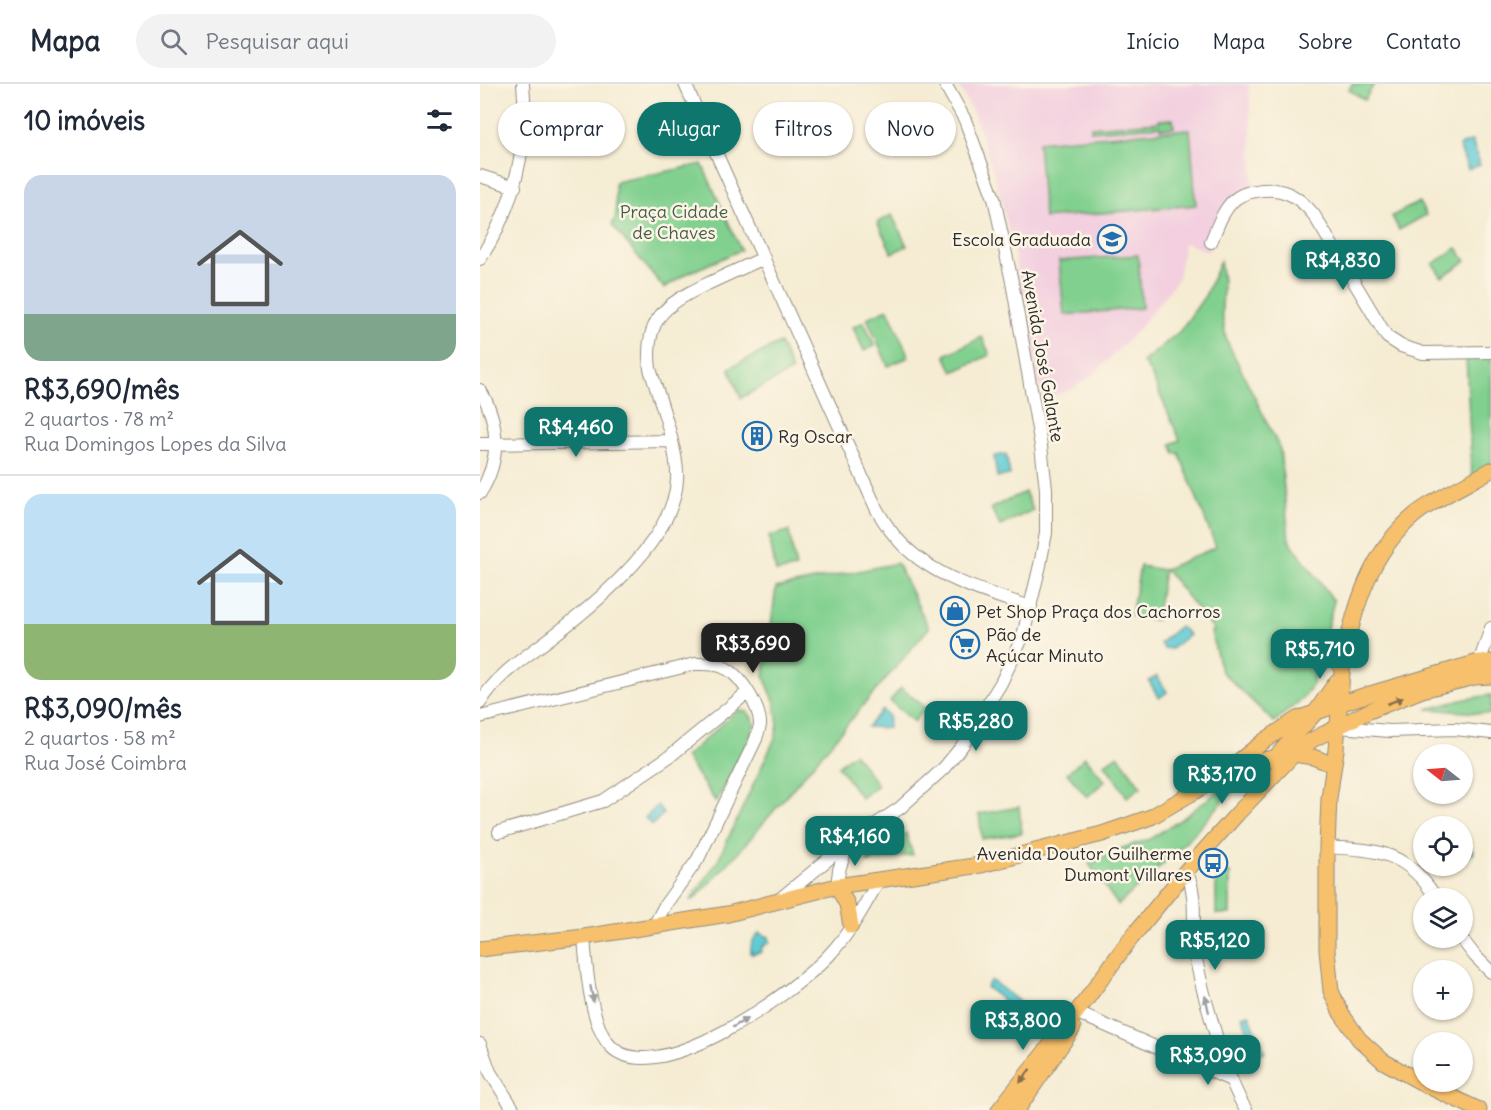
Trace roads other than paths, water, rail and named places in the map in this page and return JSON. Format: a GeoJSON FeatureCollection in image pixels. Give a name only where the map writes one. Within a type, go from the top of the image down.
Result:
{"type":"FeatureCollection","features":[{"type":"Feature","properties":{"kind":"main road"},"geometry":{"type":"LineString","coordinates":[[1264,784],[1274,759],[1328,709],[1340,680],[1355,614],[1368,576],[1389,541],[1417,513],[1491,470]]}},
{"type":"Feature","properties":{"kind":"main road"},"geometry":{"type":"LineString","coordinates":[[1223,775],[1264,741],[1297,719],[1360,697],[1484,669]]}},
{"type":"Feature","properties":{"kind":"main road"},"geometry":{"type":"LineString","coordinates":[[1017,1110],[1082,1008],[1128,942],[1186,871],[1294,754],[1332,730],[1369,711],[1484,669]]}},
{"type":"Feature","properties":{"kind":"main road"},"geometry":{"type":"LineString","coordinates":[[1340,680],[1360,697],[1369,711]]}},
{"type":"Feature","properties":{"kind":"main road"},"geometry":{"type":"LineString","coordinates":[[1340,680],[1328,709],[1332,730],[1327,847],[1327,950],[1331,992],[1341,1013],[1359,1039],[1383,1061],[1426,1085],[1479,1110]]}},
{"type":"Feature","properties":{"kind":"main road"},"geometry":{"type":"LineString","coordinates":[[1329,798],[1326,762],[1332,730]]}},
{"type":"Feature","properties":{"kind":"main road"},"geometry":{"type":"LineString","coordinates":[[480,949],[584,937],[728,914],[837,886],[981,866],[1102,834],[1151,817],[1223,775],[1249,763],[1294,754],[1326,762]]}},
{"type":"Feature","properties":{"kind":"main road"},"geometry":{"type":"LineString","coordinates":[[837,886],[847,904],[851,926]]}},
{"type":"Feature","properties":{"kind":"main road"},"geometry":{"type":"LineString","coordinates":[[999,1110],[1082,1008]]}},
{"type":"Feature","properties":{"kind":"street"},"geometry":{"type":"LineString","coordinates":[[480,259],[496,234],[515,187],[525,127],[523,84]]}},
{"type":"Feature","properties":{"kind":"street"},"geometry":{"type":"LineString","coordinates":[[685,84],[877,510],[889,529],[902,544],[929,565],[973,588],[1031,607]]}},
{"type":"Feature","properties":{"kind":"street","name":"Avenida José Galante"},"geometry":{"type":"LineString","coordinates":[[780,900],[849,842],[900,808],[944,768],[962,746],[1001,683],[1023,636],[1046,533],[1046,489],[1041,446],[1012,282],[994,198],[965,120],[945,84]]}},
{"type":"Feature","properties":{"kind":"street"},"geometry":{"type":"LineString","coordinates":[[480,176],[515,187]]}},
{"type":"Feature","properties":{"kind":"street"},"geometry":{"type":"LineString","coordinates":[[1211,242],[1220,220],[1235,199],[1252,191],[1274,189],[1283,191],[1298,198],[1314,214],[1387,337],[1406,348],[1423,354],[1491,352]]}},
{"type":"Feature","properties":{"kind":"street"},"geometry":{"type":"LineString","coordinates":[[480,703],[490,688],[512,665],[577,619],[608,592],[653,539],[667,516],[677,480],[677,464],[650,369],[648,354],[654,325],[667,308],[682,296],[764,258]]}},
{"type":"Feature","properties":{"kind":"street"},"geometry":{"type":"LineString","coordinates":[[480,390],[492,416],[497,444],[493,465],[480,493]]}},
{"type":"Feature","properties":{"kind":"street"},"geometry":{"type":"LineString","coordinates":[[480,444],[671,441]]}},
{"type":"Feature","properties":{"kind":"street"},"geometry":{"type":"LineString","coordinates":[[1484,669],[1491,628]]}},
{"type":"Feature","properties":{"kind":"street"},"geometry":{"type":"LineString","coordinates":[[480,717],[695,664],[716,664],[735,673],[748,692],[759,715],[760,725],[756,739],[698,859],[665,905],[654,926]]}},
{"type":"Feature","properties":{"kind":"street"},"geometry":{"type":"LineString","coordinates":[[499,832],[603,801],[670,756],[748,692]]}},
{"type":"Feature","properties":{"kind":"street"},"geometry":{"type":"LineString","coordinates":[[1369,711],[1390,731]]}},
{"type":"Feature","properties":{"kind":"street"},"geometry":{"type":"LineString","coordinates":[[1332,730],[1455,729],[1491,733]]}},
{"type":"Feature","properties":{"kind":"street"},"geometry":{"type":"LineString","coordinates":[[837,886],[839,870],[849,842]]}},
{"type":"Feature","properties":{"kind":"street"},"geometry":{"type":"LineString","coordinates":[[1327,847],[1374,851],[1396,858],[1418,873],[1429,888]]}},
{"type":"Feature","properties":{"kind":"street"},"geometry":{"type":"LineString","coordinates":[[1186,871],[1193,892],[1195,952],[1208,1012],[1231,1080],[1246,1110]]}},
{"type":"Feature","properties":{"kind":"street"},"geometry":{"type":"LineString","coordinates":[[584,937],[586,963],[597,1018],[608,1044],[623,1054],[656,1058],[723,1033],[751,1017],[806,977],[832,951],[851,926],[879,880]]}},
{"type":"Feature","properties":{"kind":"street"},"geometry":{"type":"LineString","coordinates":[[1469,948],[1491,972]]}},
{"type":"Feature","properties":{"kind":"street"},"geometry":{"type":"LineString","coordinates":[[1082,1008],[1231,1080]]}},
{"type":"Feature","properties":{"kind":"street"},"geometry":{"type":"LineString","coordinates":[[1198,1065],[1210,1058],[1218,1041]]}},
{"type":"Feature","properties":{"kind":"street"},"geometry":{"type":"LineString","coordinates":[[480,1044],[490,1072],[514,1110]]}},
{"type":"Feature","properties":{"kind":"water"},"geometry":{"type":"Polygon","coordinates":[[[1472,141],[1480,165],[1468,169],[1459,146],[1472,141]]]}},
{"type":"Feature","properties":{"kind":"water"},"geometry":{"type":"Polygon","coordinates":[[[1006,454],[1010,475],[997,477],[994,456],[1006,454]]]}},
{"type":"Feature","properties":{"kind":"water"},"geometry":{"type":"Polygon","coordinates":[[[1180,626],[1189,635],[1171,649],[1164,648],[1160,643],[1180,626]]]}},
{"type":"Feature","properties":{"kind":"water"},"geometry":{"type":"Polygon","coordinates":[[[1157,676],[1167,692],[1159,698],[1149,681],[1157,676]]]}},
{"type":"Feature","properties":{"kind":"water"},"geometry":{"type":"Polygon","coordinates":[[[882,710],[889,716],[888,728],[867,727],[882,710]]]}},
{"type":"Feature","properties":{"kind":"water"},"geometry":{"type":"Polygon","coordinates":[[[658,805],[663,814],[652,825],[645,818],[658,805]]]}},
{"type":"Feature","properties":{"kind":"water"},"geometry":{"type":"Polygon","coordinates":[[[759,933],[769,937],[770,942],[762,947],[761,952],[751,954],[752,943],[759,933]]]}},
{"type":"Feature","properties":{"kind":"water"},"geometry":{"type":"Polygon","coordinates":[[[991,980],[1026,1007],[1021,1014],[986,987],[991,980]]]}},
{"type":"Feature","properties":{"kind":"water"},"geometry":{"type":"Polygon","coordinates":[[[1249,1014],[1265,1052],[1257,1055],[1242,1016],[1249,1014]]]}},
{"type":"Feature","properties":{"kind":"place","name":"Escola Graduada"},"geometry":{"type":"Point","coordinates":[1112,239]}},
{"type":"Feature","properties":{"kind":"place","name":"Rg Oscar"},"geometry":{"type":"Point","coordinates":[757,436]}},
{"type":"Feature","properties":{"kind":"place","name":"Pet Shop Praça dos Cachorros"},"geometry":{"type":"Point","coordinates":[955,611]}},
{"type":"Feature","properties":{"kind":"place","name":"Pão de Açúcar Minuto"},"geometry":{"type":"Point","coordinates":[965,644]}},
{"type":"Feature","properties":{"kind":"place","name":"Avenida Doutor Guilherme Dumont Villares"},"geometry":{"type":"Point","coordinates":[1213,863]}},
{"type":"Feature","properties":{"kind":"park label","name":"Praça Cidade de Chaves"},"geometry":{"type":"Point","coordinates":[674,221]}}]}
